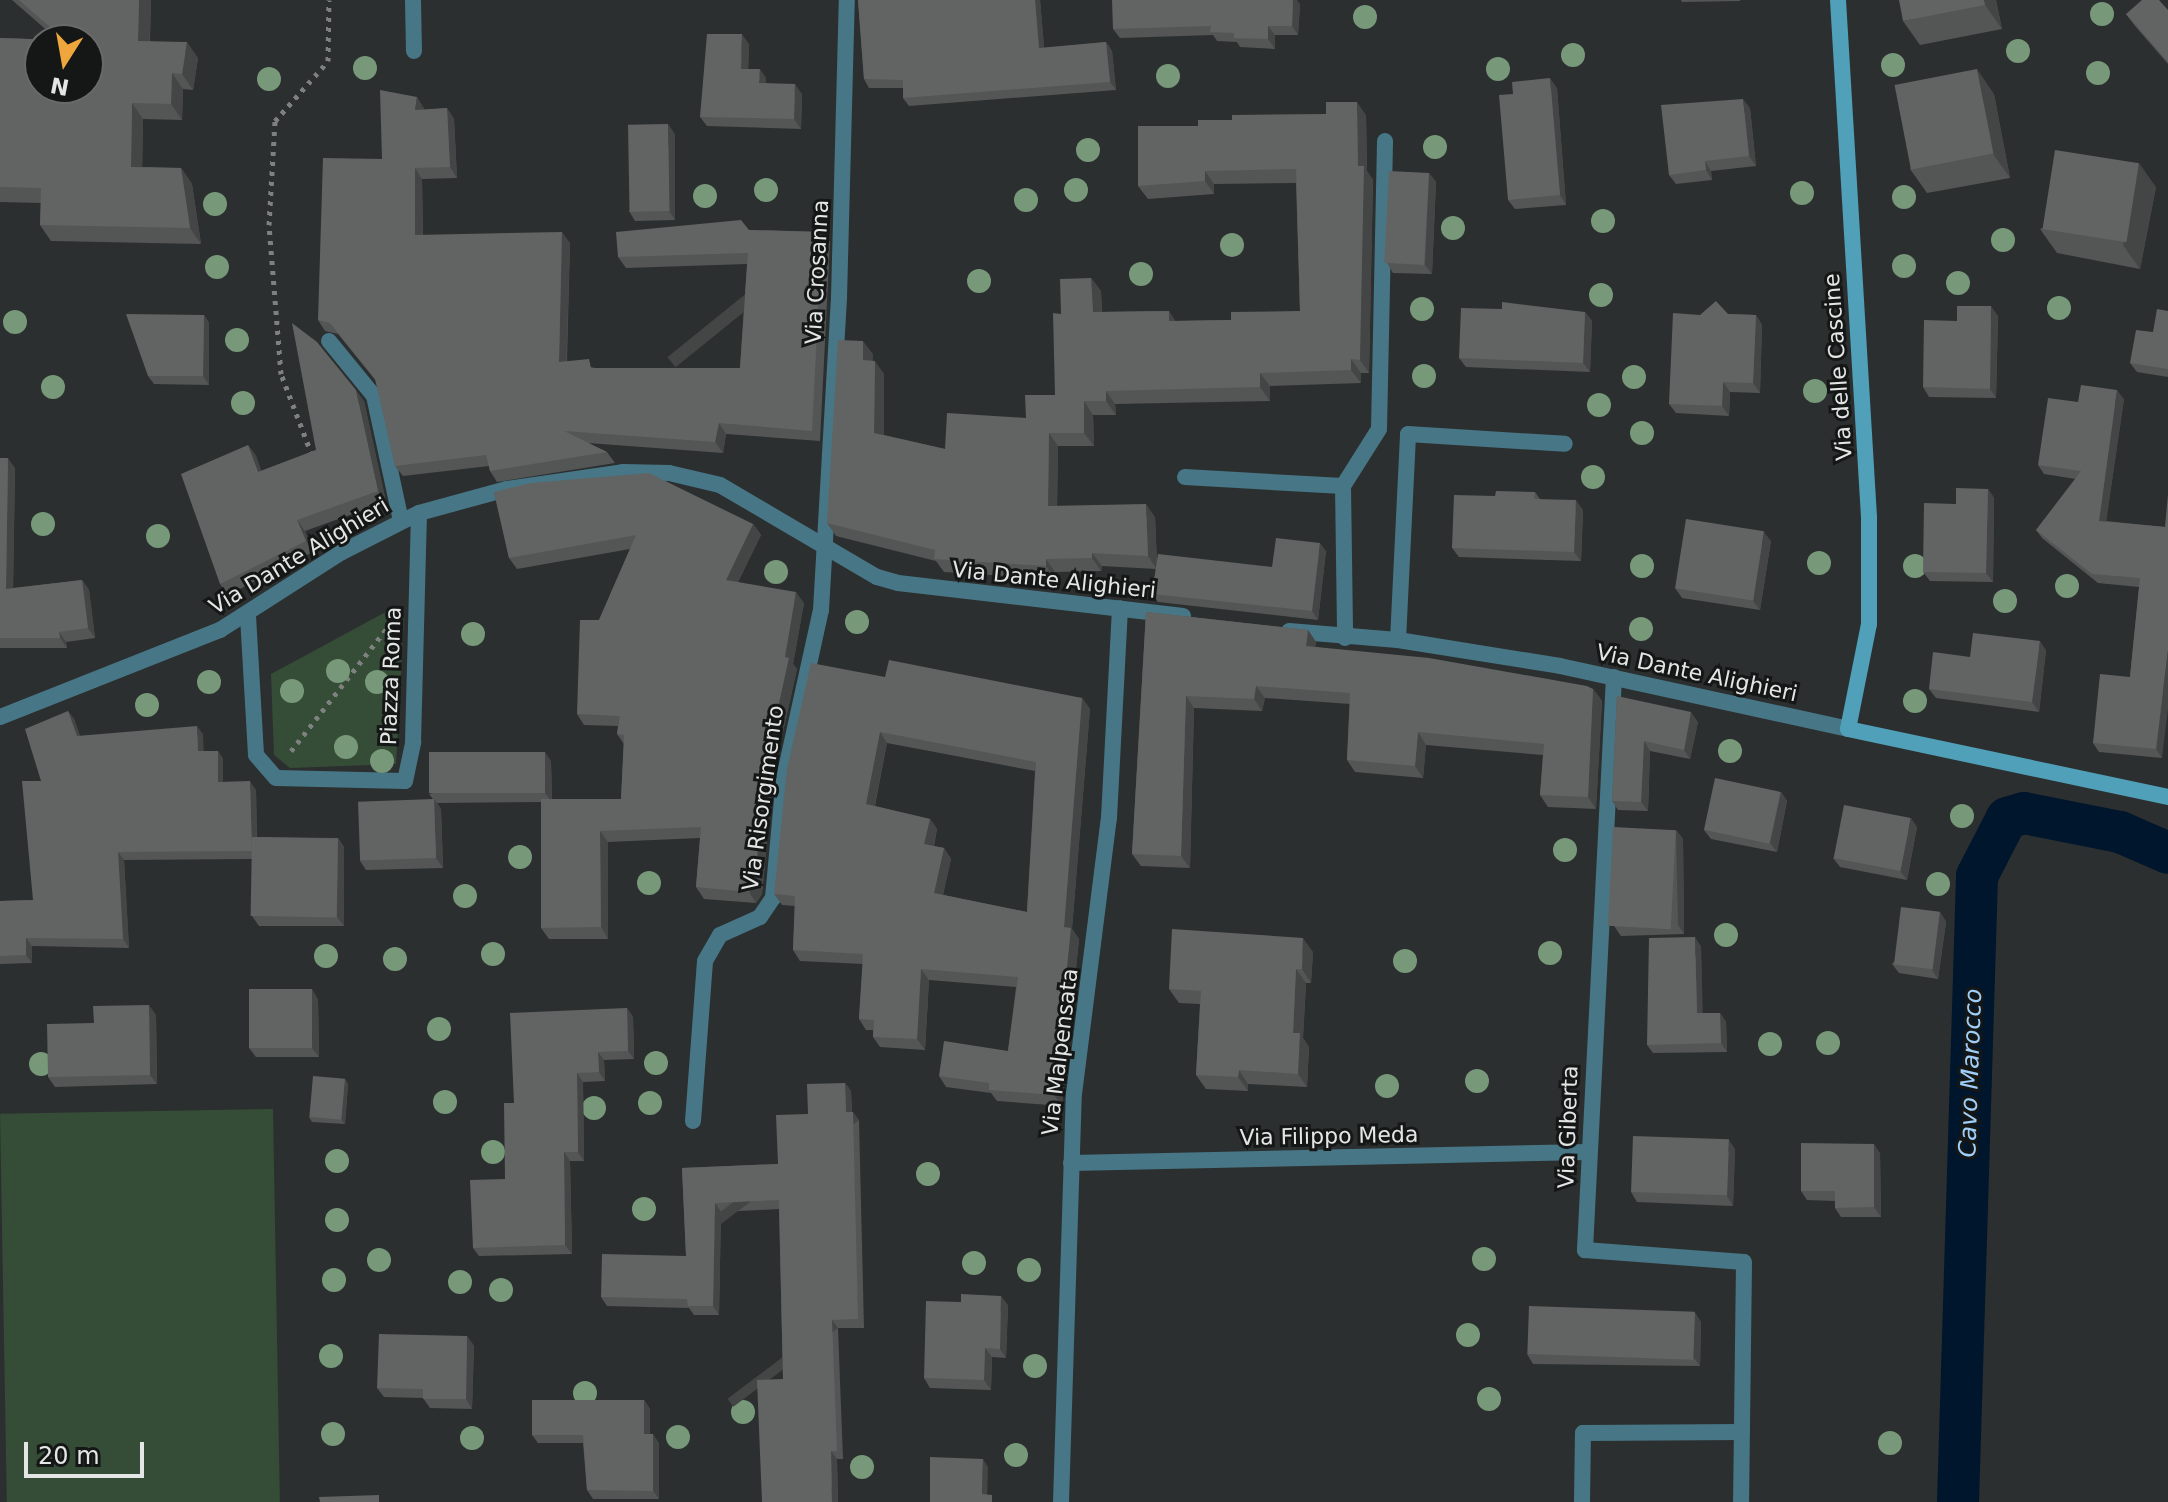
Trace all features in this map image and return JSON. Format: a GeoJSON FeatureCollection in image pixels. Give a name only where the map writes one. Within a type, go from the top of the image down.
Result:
{"type":"FeatureCollection","features":[{"type":"Feature","properties":{"kind":"street"},"geometry":{"type":"LineString","coordinates":[[413,0],[414,51]]}},
{"type":"Feature","properties":{"kind":"street","name":"Via Crosanna"},"geometry":{"type":"LineString","coordinates":[[823,545],[839,298],[847,0]]}},
{"type":"Feature","properties":{"kind":"street","name":"Via delle Cascine"},"geometry":{"type":"LineString","coordinates":[[1838,0],[1869,517],[1869,624],[1848,729]]}},
{"type":"Feature","properties":{"kind":"street"},"geometry":{"type":"LineString","coordinates":[[1345,638],[1343,486],[1379,429],[1385,141]]}},
{"type":"Feature","properties":{"kind":"street"},"geometry":{"type":"LineString","coordinates":[[329,341],[374,396],[401,521]]}},
{"type":"Feature","properties":{"kind":"street"},"geometry":{"type":"LineString","coordinates":[[1398,640],[1408,434],[1565,444]]}},
{"type":"Feature","properties":{"kind":"street","name":"Via Dante Alighieri"},"geometry":{"type":"LineString","coordinates":[[0,717],[248,616],[342,552],[419,513],[537,483],[656,471],[720,485],[877,577],[914,586],[1195,618]]}},
{"type":"Feature","properties":{"kind":"street"},"geometry":{"type":"LineString","coordinates":[[1185,477],[1343,486]]}},
{"type":"Feature","properties":{"kind":"street","name":"Piazza Roma"},"geometry":{"type":"LineString","coordinates":[[271,772],[276,778],[405,781],[413,742],[419,513]]}},
{"type":"Feature","properties":{"kind":"street","name":"Via Risorgimento"},"geometry":{"type":"LineString","coordinates":[[693,1121],[705,961],[720,935],[767,909],[776,885],[784,778],[821,610],[823,545]]}},
{"type":"Feature","properties":{"kind":"street","name":"Via Malpensata"},"geometry":{"type":"LineString","coordinates":[[1061,1502],[1074,1094],[1109,818],[1120,608]]}},
{"type":"Feature","properties":{"kind":"street"},"geometry":{"type":"LineString","coordinates":[[248,616],[256,755],[271,772]]}},
{"type":"Feature","properties":{"kind":"street","name":"Via Dante Alighieri"},"geometry":{"type":"LineString","coordinates":[[1270,628],[1345,638],[1398,640],[1614,677],[2168,797]]}},
{"type":"Feature","properties":{"kind":"street","name":"Via Giberta"},"geometry":{"type":"LineString","coordinates":[[1614,677],[1585,1250],[1744,1262],[1741,1502]]}},
{"type":"Feature","properties":{"kind":"street","name":"Via Filippo Meda"},"geometry":{"type":"LineString","coordinates":[[1071,1163],[1589,1152]]}},
{"type":"Feature","properties":{"kind":"street"},"geometry":{"type":"LineString","coordinates":[[1582,1502],[1583,1433],[1742,1432]]}},
{"type":"Feature","properties":{"kind":"path"},"geometry":{"type":"LineString","coordinates":[[315,464],[304,424],[281,374],[269,225],[275,121],[328,61],[329,0]]}},
{"type":"Feature","properties":{"kind":"path"},"geometry":{"type":"LineString","coordinates":[[271,772],[399,612],[415,602]]}},
{"type":"Feature","properties":{"kind":"green space"},"geometry":{"type":"Polygon","coordinates":[[[395,607],[404,619],[396,764],[290,768],[274,755],[271,674],[395,607]]]}},
{"type":"Feature","properties":{"kind":"green space"},"geometry":{"type":"Polygon","coordinates":[[[273,1109],[280,1502],[7,1502],[0,1114],[273,1109]]]}},
{"type":"Feature","properties":{"kind":"building"},"geometry":{"type":"Polygon","coordinates":[[[19,0],[139,0],[138,41],[187,42],[182,74],[172,73],[171,104],[132,103],[131,167],[181,168],[190,228],[40,225],[41,188],[0,187],[0,38],[24,39],[24,104],[104,104],[104,24],[47,24],[19,0]]]}},
{"type":"Feature","properties":{"kind":"building"},"geometry":{"type":"Polygon","coordinates":[[[858,0],[1035,0],[1039,48],[1106,42],[1110,82],[903,98],[903,80],[864,79],[858,0]]]}},
{"type":"Feature","properties":{"kind":"building"},"geometry":{"type":"Polygon","coordinates":[[[1112,0],[1293,0],[1292,26],[1268,26],[1268,39],[1234,38],[1234,33],[1210,32],[1211,26],[1113,29],[1112,0]]]}},
{"type":"Feature","properties":{"kind":"building"},"geometry":{"type":"Polygon","coordinates":[[[1899,0],[1984,0],[1985,5],[1903,21],[1899,0]]]}},
{"type":"Feature","properties":{"kind":"building"},"geometry":{"type":"Polygon","coordinates":[[[2142,0],[2159,0],[2168,10],[2168,62],[2126,14],[2142,0]]]}},
{"type":"Feature","properties":{"kind":"building"},"geometry":{"type":"Polygon","coordinates":[[[707,34],[742,34],[741,69],[760,69],[759,83],[795,84],[794,119],[700,117],[707,34]]]}},
{"type":"Feature","properties":{"kind":"building"},"geometry":{"type":"Polygon","coordinates":[[[1977,69],[1993,153],[1911,169],[1895,85],[1977,69]]]}},
{"type":"Feature","properties":{"kind":"building"},"geometry":{"type":"Polygon","coordinates":[[[1550,78],[1560,195],[1508,200],[1499,95],[1513,94],[1512,82],[1550,78]]]}},
{"type":"Feature","properties":{"kind":"building"},"geometry":{"type":"Polygon","coordinates":[[[380,90],[417,97],[415,110],[447,108],[450,167],[415,168],[415,235],[562,232],[559,362],[589,359],[591,368],[740,368],[748,253],[618,257],[616,232],[741,220],[749,230],[822,232],[812,431],[719,423],[715,442],[564,431],[607,452],[490,471],[486,455],[395,466],[375,379],[330,323],[318,320],[323,158],[382,159],[380,90]]]}},
{"type":"Feature","properties":{"kind":"building"},"geometry":{"type":"Polygon","coordinates":[[[1743,99],[1749,156],[1705,161],[1706,170],[1669,175],[1661,105],[1743,99]]]}},
{"type":"Feature","properties":{"kind":"building"},"geometry":{"type":"Polygon","coordinates":[[[1326,102],[1357,102],[1358,166],[1364,166],[1360,360],[1351,359],[1351,370],[1260,373],[1260,387],[1106,391],[1106,401],[1084,401],[1084,433],[1049,433],[1048,506],[1146,504],[1148,556],[1092,553],[1092,558],[1046,559],[1046,566],[934,559],[935,550],[827,523],[838,340],[863,341],[863,360],[875,361],[874,433],[945,449],[947,413],[1026,418],[1025,395],[1055,395],[1053,313],[1061,314],[1060,279],[1091,278],[1093,312],[1169,311],[1169,321],[1231,320],[1231,312],[1300,311],[1296,169],[1205,171],[1205,181],[1138,186],[1138,126],[1198,126],[1198,120],[1232,120],[1232,115],[1326,114],[1326,102]]]}},
{"type":"Feature","properties":{"kind":"building"},"geometry":{"type":"Polygon","coordinates":[[[668,124],[670,211],[630,212],[628,125],[668,124]]]}},
{"type":"Feature","properties":{"kind":"building"},"geometry":{"type":"Polygon","coordinates":[[[2055,150],[2139,163],[2126,242],[2042,229],[2055,150]]]}},
{"type":"Feature","properties":{"kind":"building"},"geometry":{"type":"Polygon","coordinates":[[[1389,171],[1429,173],[1424,265],[1384,263],[1389,171]]]}},
{"type":"Feature","properties":{"kind":"building"},"geometry":{"type":"Polygon","coordinates":[[[1716,301],[1728,314],[1756,315],[1753,383],[1723,382],[1722,406],[1669,404],[1673,313],[1700,315],[1716,301]]]}},
{"type":"Feature","properties":{"kind":"building"},"geometry":{"type":"Polygon","coordinates":[[[1502,302],[1585,312],[1583,363],[1459,358],[1461,308],[1502,309],[1502,302]]]}},
{"type":"Feature","properties":{"kind":"building"},"geometry":{"type":"Polygon","coordinates":[[[1957,306],[1991,306],[1990,389],[1923,387],[1924,320],[1957,321],[1957,306]]]}},
{"type":"Feature","properties":{"kind":"building"},"geometry":{"type":"Polygon","coordinates":[[[2157,309],[2168,311],[2168,369],[2130,363],[2136,330],[2153,332],[2157,309]]]}},
{"type":"Feature","properties":{"kind":"building"},"geometry":{"type":"Polygon","coordinates":[[[126,314],[204,315],[203,376],[148,376],[126,314]]]}},
{"type":"Feature","properties":{"kind":"building"},"geometry":{"type":"Polygon","coordinates":[[[292,323],[317,342],[356,390],[378,491],[297,520],[306,541],[220,584],[181,474],[248,445],[258,472],[316,450],[292,323]]]}},
{"type":"Feature","properties":{"kind":"building"},"geometry":{"type":"Polygon","coordinates":[[[2081,385],[2117,390],[2099,521],[2165,527],[2168,494],[2168,650],[2156,749],[2093,743],[2100,674],[2130,677],[2140,578],[2092,574],[2036,530],[2081,471],[2038,465],[2048,398],[2078,402],[2081,385]]]}},
{"type":"Feature","properties":{"kind":"building"},"geometry":{"type":"Polygon","coordinates":[[[0,458],[8,458],[6,589],[82,580],[88,628],[59,632],[60,638],[0,638],[0,458]]]}},
{"type":"Feature","properties":{"kind":"building"},"geometry":{"type":"Polygon","coordinates":[[[649,473],[753,524],[726,580],[796,592],[785,657],[789,658],[765,766],[755,883],[749,892],[696,887],[701,827],[600,831],[601,927],[541,928],[541,799],[621,799],[624,735],[617,734],[620,716],[577,714],[580,620],[599,620],[636,535],[509,558],[494,492],[531,483],[649,473]]]}},
{"type":"Feature","properties":{"kind":"building"},"geometry":{"type":"Polygon","coordinates":[[[1956,488],[1988,489],[1986,573],[1923,572],[1924,503],[1956,504],[1956,488]]]}},
{"type":"Feature","properties":{"kind":"building"},"geometry":{"type":"Polygon","coordinates":[[[1496,491],[1535,492],[1534,499],[1576,500],[1574,552],[1452,548],[1454,495],[1495,496],[1496,491]]]}},
{"type":"Feature","properties":{"kind":"building"},"geometry":{"type":"Polygon","coordinates":[[[1686,519],[1764,531],[1753,600],[1675,588],[1686,519]]]}},
{"type":"Feature","properties":{"kind":"building"},"geometry":{"type":"Polygon","coordinates":[[[1276,538],[1320,543],[1312,611],[1152,594],[1158,554],[1272,567],[1276,538]]]}},
{"type":"Feature","properties":{"kind":"building"},"geometry":{"type":"Polygon","coordinates":[[[1146,612],[1308,630],[1306,646],[1429,658],[1587,686],[1593,689],[1588,797],[1540,795],[1544,744],[1418,732],[1415,766],[1347,760],[1350,693],[1256,686],[1254,699],[1186,696],[1181,856],[1132,854],[1146,612]]]}},
{"type":"Feature","properties":{"kind":"building"},"geometry":{"type":"Polygon","coordinates":[[[1973,633],[2040,641],[2032,702],[1929,689],[1933,652],[1970,657],[1973,633]]]}},
{"type":"Feature","properties":{"kind":"building"},"geometry":{"type":"Polygon","coordinates":[[[889,660],[1082,698],[1064,927],[1071,928],[1054,1095],[989,1090],[989,1083],[939,1076],[944,1041],[1008,1051],[1018,977],[921,969],[917,1039],[873,1037],[874,1020],[859,1019],[863,954],[793,950],[795,896],[774,894],[787,769],[811,663],[885,677],[889,660]],[[880,732],[866,804],[930,819],[924,844],[944,848],[934,893],[1027,912],[1036,762],[880,732]]]}},
{"type":"Feature","properties":{"kind":"building"},"geometry":{"type":"Polygon","coordinates":[[[1617,696],[1691,712],[1684,750],[1644,741],[1641,802],[1612,801],[1617,696]]]}},
{"type":"Feature","properties":{"kind":"building"},"geometry":{"type":"Polygon","coordinates":[[[68,711],[77,736],[197,726],[198,751],[218,751],[218,782],[250,781],[252,851],[118,852],[123,939],[26,938],[26,955],[0,956],[0,901],[33,900],[22,781],[41,781],[25,729],[68,711]]]}},
{"type":"Feature","properties":{"kind":"building"},"geometry":{"type":"Polygon","coordinates":[[[429,752],[545,752],[545,793],[429,793],[429,752]]]}},
{"type":"Feature","properties":{"kind":"building"},"geometry":{"type":"Polygon","coordinates":[[[1715,778],[1781,792],[1770,844],[1704,830],[1715,778]]]}},
{"type":"Feature","properties":{"kind":"building"},"geometry":{"type":"Polygon","coordinates":[[[434,799],[436,858],[360,861],[358,802],[434,799]]]}},
{"type":"Feature","properties":{"kind":"building"},"geometry":{"type":"Polygon","coordinates":[[[1844,805],[1911,818],[1900,871],[1834,858],[1844,805]]]}},
{"type":"Feature","properties":{"kind":"building"},"geometry":{"type":"Polygon","coordinates":[[[1613,827],[1676,830],[1671,929],[1608,926],[1613,827]]]}},
{"type":"Feature","properties":{"kind":"building"},"geometry":{"type":"Polygon","coordinates":[[[252,837],[338,839],[337,917],[251,916],[252,837]]]}},
{"type":"Feature","properties":{"kind":"building"},"geometry":{"type":"Polygon","coordinates":[[[1901,907],[1940,912],[1933,969],[1894,965],[1901,907]]]}},
{"type":"Feature","properties":{"kind":"building"},"geometry":{"type":"Polygon","coordinates":[[[1172,929],[1303,938],[1302,969],[1296,969],[1293,1033],[1300,1033],[1298,1074],[1239,1070],[1238,1077],[1196,1075],[1201,991],[1169,989],[1172,929]]]}},
{"type":"Feature","properties":{"kind":"building"},"geometry":{"type":"Polygon","coordinates":[[[1695,937],[1697,1013],[1720,1013],[1721,1043],[1647,1045],[1649,938],[1695,937]]]}},
{"type":"Feature","properties":{"kind":"building"},"geometry":{"type":"Polygon","coordinates":[[[249,989],[312,989],[312,1048],[249,1048],[249,989]]]}},
{"type":"Feature","properties":{"kind":"building"},"geometry":{"type":"Polygon","coordinates":[[[149,1005],[150,1075],[48,1077],[47,1024],[94,1023],[93,1006],[149,1005]]]}},
{"type":"Feature","properties":{"kind":"building"},"geometry":{"type":"Polygon","coordinates":[[[627,1008],[628,1051],[598,1052],[599,1072],[577,1073],[578,1152],[564,1152],[565,1245],[473,1248],[470,1180],[505,1179],[504,1103],[514,1103],[510,1013],[627,1008]]]}},
{"type":"Feature","properties":{"kind":"building"},"geometry":{"type":"Polygon","coordinates":[[[313,1076],[345,1079],[341,1120],[309,1117],[313,1076]]]}},
{"type":"Feature","properties":{"kind":"building"},"geometry":{"type":"Polygon","coordinates":[[[845,1083],[846,1112],[853,1112],[858,1319],[832,1320],[837,1451],[831,1451],[832,1502],[762,1502],[757,1380],[783,1379],[779,1200],[715,1203],[713,1306],[688,1306],[687,1299],[601,1297],[602,1254],[686,1256],[682,1168],[778,1164],[776,1115],[808,1114],[807,1084],[845,1083]]]}},
{"type":"Feature","properties":{"kind":"building"},"geometry":{"type":"Polygon","coordinates":[[[1633,1136],[1729,1139],[1727,1195],[1631,1192],[1633,1136]]]}},
{"type":"Feature","properties":{"kind":"building"},"geometry":{"type":"Polygon","coordinates":[[[1801,1143],[1874,1144],[1874,1207],[1835,1208],[1835,1191],[1801,1191],[1801,1143]]]}},
{"type":"Feature","properties":{"kind":"building"},"geometry":{"type":"Polygon","coordinates":[[[961,1294],[1001,1296],[1000,1349],[985,1348],[984,1380],[924,1378],[926,1301],[961,1302],[961,1294]]]}},
{"type":"Feature","properties":{"kind":"building"},"geometry":{"type":"Polygon","coordinates":[[[1529,1306],[1695,1312],[1693,1360],[1527,1354],[1529,1306]]]}},
{"type":"Feature","properties":{"kind":"building"},"geometry":{"type":"Polygon","coordinates":[[[379,1334],[467,1336],[466,1399],[423,1399],[423,1389],[377,1388],[379,1334]]]}},
{"type":"Feature","properties":{"kind":"building"},"geometry":{"type":"Polygon","coordinates":[[[532,1400],[644,1400],[644,1434],[653,1434],[653,1491],[587,1490],[583,1435],[532,1435],[532,1400]]]}},
{"type":"Feature","properties":{"kind":"building"},"geometry":{"type":"Polygon","coordinates":[[[930,1457],[983,1459],[982,1494],[992,1495],[992,1502],[930,1502],[930,1457]]]}},
{"type":"Feature","properties":{"kind":"building"},"geometry":{"type":"Polygon","coordinates":[[[379,1495],[379,1502],[320,1502],[319,1497],[379,1495]]]}},
{"type":"Feature","properties":{"kind":"waterway","name":"Cavo Marocco"},"geometry":{"type":"LineString","coordinates":[[1958,1502],[1977,876],[2007,818],[2024,813],[2120,832],[2168,853]]}}]}
